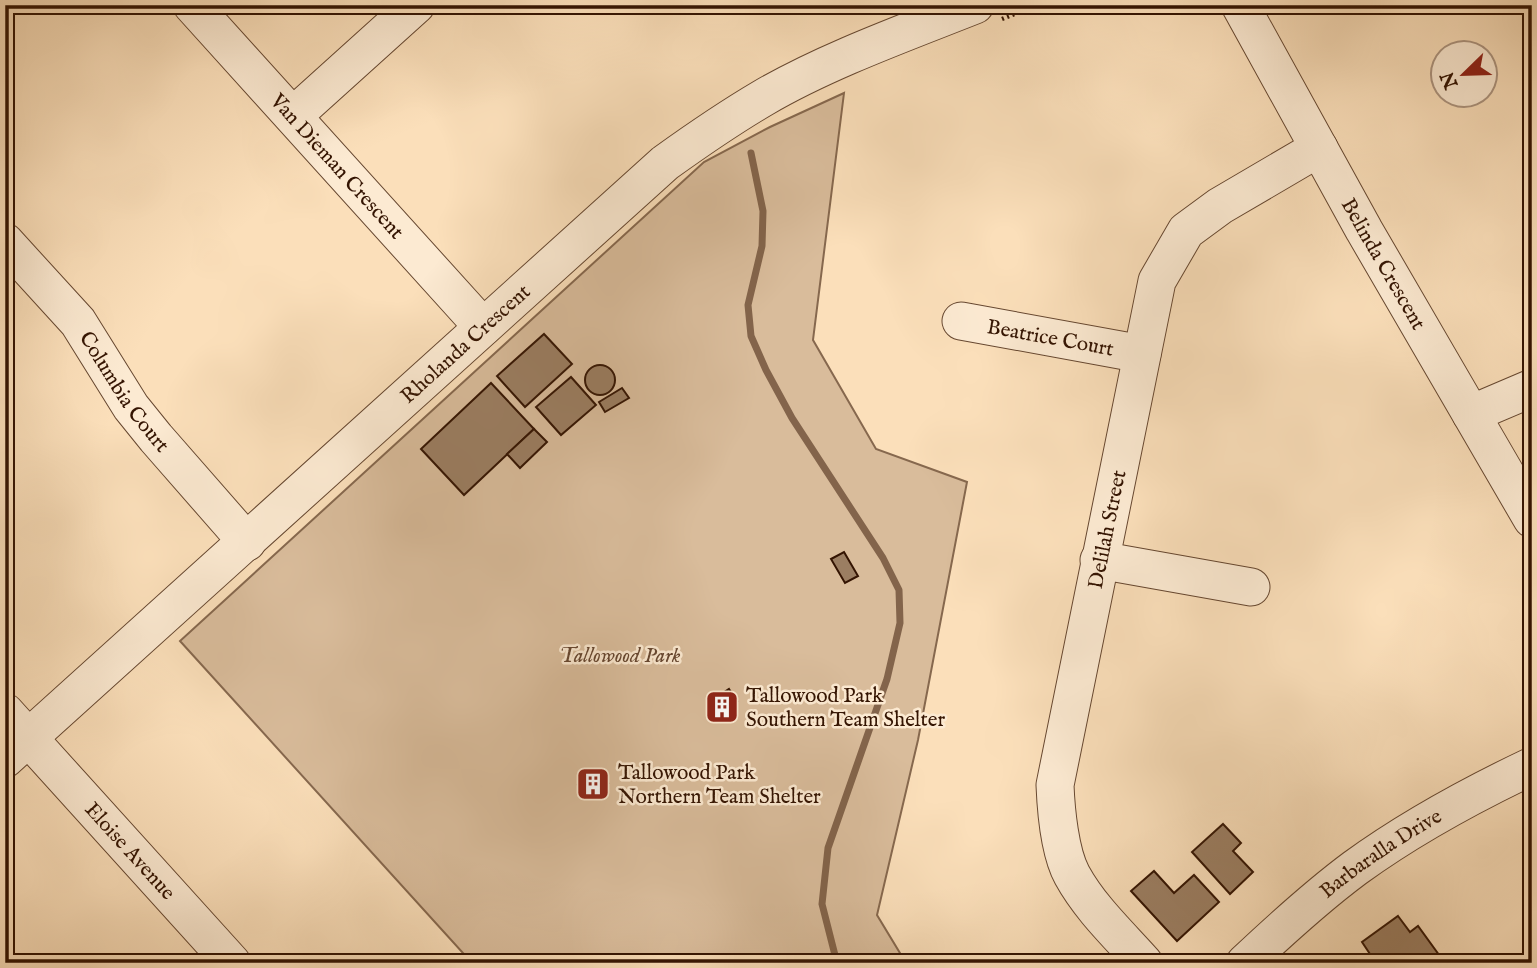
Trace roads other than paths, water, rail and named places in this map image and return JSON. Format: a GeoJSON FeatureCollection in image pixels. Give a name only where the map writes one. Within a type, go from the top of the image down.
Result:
{"type":"FeatureCollection","features":[{"type":"Feature","properties":{"kind":"street","name":"Van Dieman Crescent"},"geometry":{"type":"LineString","coordinates":[[192,5],[483,327]]}},
{"type":"Feature","properties":{"kind":"street"},"geometry":{"type":"LineString","coordinates":[[293,116],[416,5]]}},
{"type":"Feature","properties":{"kind":"street","name":"Belinda Crescent"},"geometry":{"type":"LineString","coordinates":[[1240,5],[1532,519]]}},
{"type":"Feature","properties":{"kind":"street","name":"Rholanda Crescent"},"geometry":{"type":"LineString","coordinates":[[13,736],[247,542],[665,163],[712,129],[766,96],[934,13],[987,13]]}},
{"type":"Feature","properties":{"kind":"street","name":"Delilah Street"},"geometry":{"type":"LineString","coordinates":[[1144,963],[1097,911],[1071,873],[1056,818],[1055,785],[1157,281],[1186,231],[1220,206],[1319,148]]}},
{"type":"Feature","properties":{"kind":"street","name":"Columbia Court"},"geometry":{"type":"LineString","coordinates":[[5,242],[78,322],[131,407],[247,542]]}},
{"type":"Feature","properties":{"kind":"street","name":"Beatrice Court"},"geometry":{"type":"LineString","coordinates":[[961,321],[1142,354]]}},
{"type":"Feature","properties":{"kind":"street"},"geometry":{"type":"LineString","coordinates":[[1471,414],[1532,388]]}},
{"type":"Feature","properties":{"kind":"street"},"geometry":{"type":"LineString","coordinates":[[1099,560],[1251,587]]}},
{"type":"Feature","properties":{"kind":"street","name":"Eloise Avenue"},"geometry":{"type":"LineString","coordinates":[[13,736],[232,963]]}},
{"type":"Feature","properties":{"kind":"street","name":"Barbaralla Drive"},"geometry":{"type":"LineString","coordinates":[[1245,963],[1288,923],[1356,868],[1478,792],[1532,766]]}},
{"type":"Feature","properties":{"kind":"waterway"},"geometry":{"type":"LineString","coordinates":[[751,153],[763,211],[762,246],[748,305],[751,336],[792,418],[883,558],[899,590],[900,623],[887,679],[828,848],[822,904],[837,963]]}},
{"type":"Feature","properties":{"kind":"place","name":"Tallowood Park Southern Team Shelter"},"geometry":{"type":"Point","coordinates":[722,707]}},
{"type":"Feature","properties":{"kind":"place","name":"Tallowood Park Northern Team Shelter"},"geometry":{"type":"Point","coordinates":[593,784]}},
{"type":"Feature","properties":{"kind":"park label","name":"Tallowood Park"},"geometry":{"type":"Point","coordinates":[620,655]}}]}
